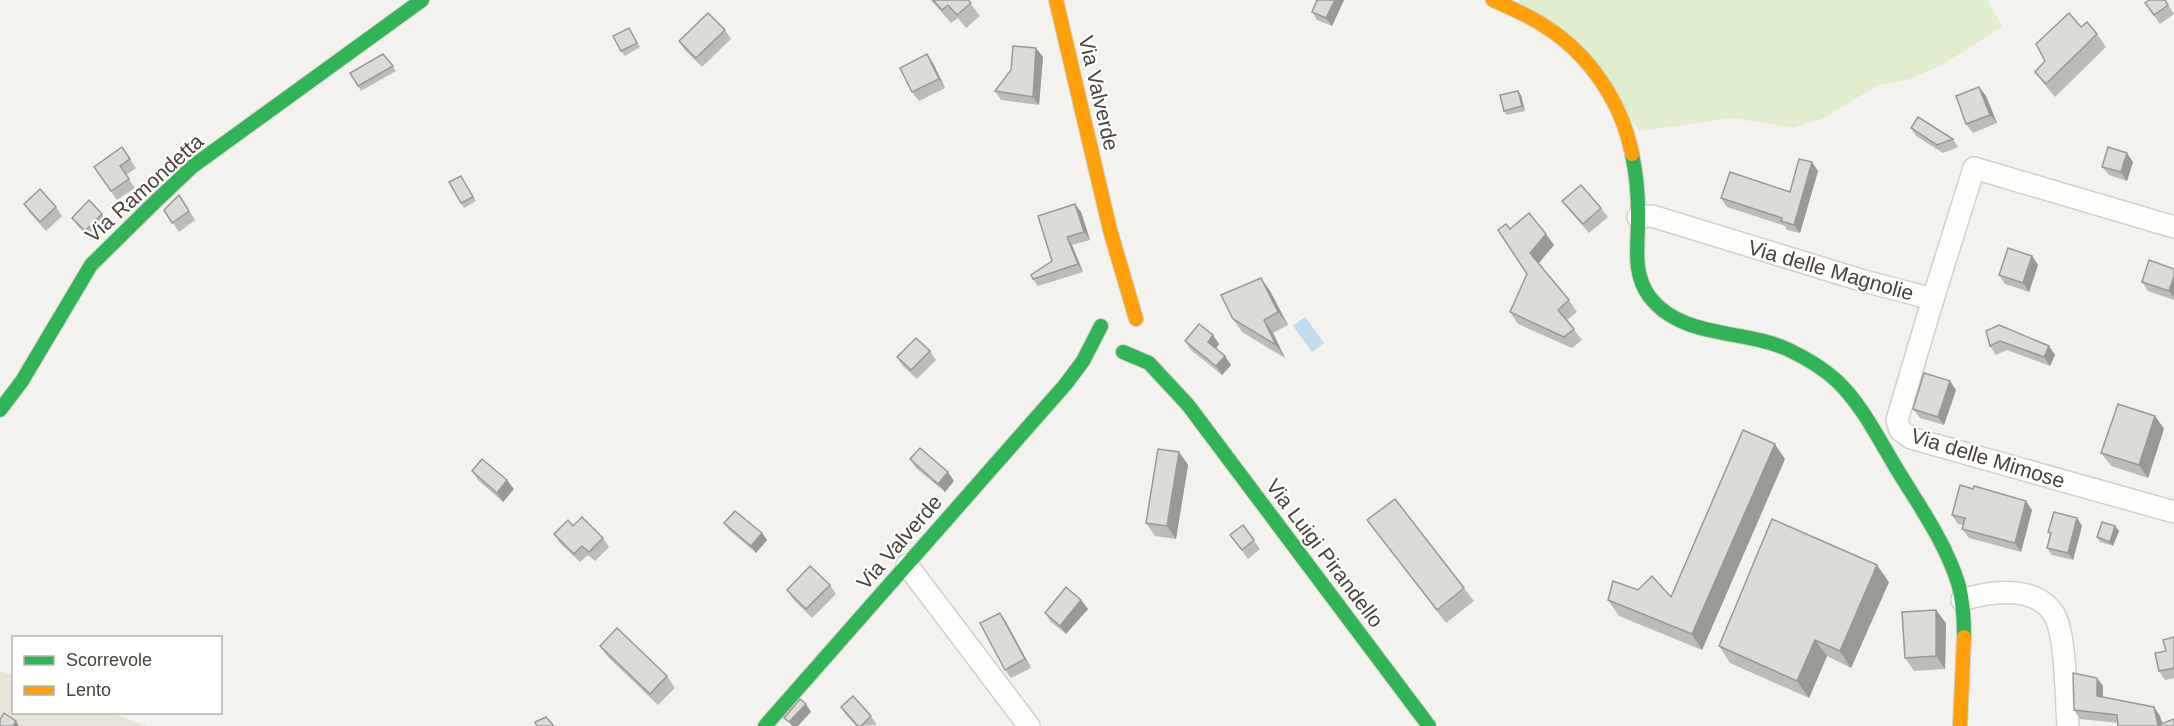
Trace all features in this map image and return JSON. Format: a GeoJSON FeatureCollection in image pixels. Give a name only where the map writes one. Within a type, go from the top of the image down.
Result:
{"type":"FeatureCollection","features":[{"type":"Feature","properties":{"kind":"street","name":"Via Ramondetta"},"geometry":{"type":"LineString","coordinates":[[0,410],[22,381],[91,265],[156,201],[193,166],[422,0]]}},
{"type":"Feature","properties":{"kind":"street","name":"Via Valverde"},"geometry":{"type":"LineString","coordinates":[[1056,0],[1110,230]]}},
{"type":"Feature","properties":{"kind":"street"},"geometry":{"type":"LineString","coordinates":[[1493,0],[1538,21],[1560,37],[1583,60],[1601,83],[1624,126],[1636,178],[1638,217],[1636,270],[1642,285],[1652,299],[1665,312],[1680,321],[1784,348],[1837,380],[1863,413],[1952,567],[1962,600],[1960,726]]}},
{"type":"Feature","properties":{"kind":"street","name":"Via delle Magnolie"},"geometry":{"type":"LineString","coordinates":[[1638,217],[1652,216],[1864,281],[1933,299],[1974,168],[2174,227]]}},
{"type":"Feature","properties":{"kind":"street"},"geometry":{"type":"LineString","coordinates":[[1110,230],[1112,281]]}},
{"type":"Feature","properties":{"kind":"street"},"geometry":{"type":"LineString","coordinates":[[1108,317],[1131,315],[1140,325],[1110,230]]}},
{"type":"Feature","properties":{"kind":"street","name":"Via delle Mimose"},"geometry":{"type":"LineString","coordinates":[[1933,299],[1897,420],[1900,430],[1911,438],[2174,512]]}},
{"type":"Feature","properties":{"kind":"street"},"geometry":{"type":"LineString","coordinates":[[1108,317],[1100,334],[1112,354],[1141,358],[1149,363],[1188,405]]}},
{"type":"Feature","properties":{"kind":"street"},"geometry":{"type":"LineString","coordinates":[[1065,385],[1083,361],[1108,317]]}},
{"type":"Feature","properties":{"kind":"street"},"geometry":{"type":"LineString","coordinates":[[1065,385],[1112,354],[1137,345]]}},
{"type":"Feature","properties":{"kind":"street"},"geometry":{"type":"LineString","coordinates":[[1156,352],[1188,405]]}},
{"type":"Feature","properties":{"kind":"street","name":"Via Valverde"},"geometry":{"type":"LineString","coordinates":[[765,726],[1065,385]]}},
{"type":"Feature","properties":{"kind":"street","name":"Via Luigi Pirandello"},"geometry":{"type":"LineString","coordinates":[[1188,405],[1429,726]]}},
{"type":"Feature","properties":{"kind":"street"},"geometry":{"type":"LineString","coordinates":[[908,565],[1029,726]]}},
{"type":"Feature","properties":{"kind":"street"},"geometry":{"type":"LineString","coordinates":[[1962,600],[1995,592],[2014,592],[2043,603],[2055,616],[2062,639],[2068,726]]}},
{"type":"Feature","properties":{"kind":"shaded area"},"geometry":{"type":"Polygon","coordinates":[[[0,671],[12,676],[12,714],[114,714],[148,726],[0,726],[0,671]]]}},
{"type":"Feature","properties":{"kind":"green space"},"geometry":{"type":"Polygon","coordinates":[[[1518,0],[1987,0],[2003,26],[1942,65],[1910,79],[1877,86],[1822,119],[1793,128],[1733,118],[1640,131],[1518,0]]]}},
{"type":"Feature","properties":{"kind":"water"},"geometry":{"type":"Polygon","coordinates":[[[1305,317],[1324,343],[1312,352],[1293,326],[1305,317]]]}},
{"type":"Feature","properties":{"kind":"building"},"geometry":{"type":"Polygon","coordinates":[[[933,0],[968,0],[971,3],[957,15],[948,5],[942,10],[933,0]]]}},
{"type":"Feature","properties":{"kind":"building"},"geometry":{"type":"Polygon","coordinates":[[[1317,0],[1335,0],[1326,18],[1312,12],[1317,0]]]}},
{"type":"Feature","properties":{"kind":"building"},"geometry":{"type":"Polygon","coordinates":[[[2149,0],[2165,0],[2168,5],[2154,15],[2145,3],[2149,0]]]}},
{"type":"Feature","properties":{"kind":"building"},"geometry":{"type":"Polygon","coordinates":[[[708,13],[725,30],[696,58],[679,41],[708,13]]]}},
{"type":"Feature","properties":{"kind":"building"},"geometry":{"type":"Polygon","coordinates":[[[2069,13],[2081,27],[2087,22],[2097,34],[2046,84],[2035,72],[2045,61],[2036,44],[2069,13]]]}},
{"type":"Feature","properties":{"kind":"building"},"geometry":{"type":"Polygon","coordinates":[[[629,28],[637,43],[621,51],[613,36],[629,28]]]}},
{"type":"Feature","properties":{"kind":"building"},"geometry":{"type":"Polygon","coordinates":[[[1013,46],[1036,48],[1033,97],[995,91],[1011,70],[1013,46]]]}},
{"type":"Feature","properties":{"kind":"building"},"geometry":{"type":"Polygon","coordinates":[[[383,54],[393,66],[358,86],[350,73],[383,54]]]}},
{"type":"Feature","properties":{"kind":"building"},"geometry":{"type":"Polygon","coordinates":[[[927,54],[939,79],[912,92],[900,68],[927,54]]]}},
{"type":"Feature","properties":{"kind":"building"},"geometry":{"type":"Polygon","coordinates":[[[1979,87],[1990,115],[1966,124],[1956,96],[1979,87]]]}},
{"type":"Feature","properties":{"kind":"building"},"geometry":{"type":"Polygon","coordinates":[[[1518,91],[1522,106],[1504,111],[1500,95],[1518,91]]]}},
{"type":"Feature","properties":{"kind":"building"},"geometry":{"type":"Polygon","coordinates":[[[1918,117],[1953,139],[1937,145],[1911,128],[1918,117]]]}},
{"type":"Feature","properties":{"kind":"building"},"geometry":{"type":"Polygon","coordinates":[[[122,147],[130,159],[120,166],[129,179],[111,191],[94,167],[122,147]]]}},
{"type":"Feature","properties":{"kind":"building"},"geometry":{"type":"Polygon","coordinates":[[[2108,147],[2127,153],[2121,172],[2102,167],[2108,147]]]}},
{"type":"Feature","properties":{"kind":"building"},"geometry":{"type":"Polygon","coordinates":[[[1799,159],[1812,162],[1794,225],[1781,221],[1782,218],[1721,198],[1730,172],[1790,192],[1799,159]]]}},
{"type":"Feature","properties":{"kind":"building"},"geometry":{"type":"Polygon","coordinates":[[[461,176],[473,197],[461,203],[449,182],[461,176]]]}},
{"type":"Feature","properties":{"kind":"building"},"geometry":{"type":"Polygon","coordinates":[[[1581,185],[1601,208],[1583,224],[1562,201],[1581,185]]]}},
{"type":"Feature","properties":{"kind":"building"},"geometry":{"type":"Polygon","coordinates":[[[40,189],[56,207],[40,222],[24,204],[40,189]]]}},
{"type":"Feature","properties":{"kind":"building"},"geometry":{"type":"Polygon","coordinates":[[[179,195],[189,211],[172,223],[164,210],[179,195]]]}},
{"type":"Feature","properties":{"kind":"building"},"geometry":{"type":"Polygon","coordinates":[[[89,200],[102,214],[85,231],[72,218],[89,200]]]}},
{"type":"Feature","properties":{"kind":"building"},"geometry":{"type":"Polygon","coordinates":[[[1075,204],[1084,232],[1067,237],[1078,264],[1033,279],[1031,275],[1052,261],[1038,216],[1075,204]]]}},
{"type":"Feature","properties":{"kind":"building"},"geometry":{"type":"Polygon","coordinates":[[[1529,213],[1546,234],[1530,253],[1569,300],[1558,310],[1574,329],[1564,337],[1510,312],[1527,274],[1498,230],[1506,224],[1510,229],[1529,213]]]}},
{"type":"Feature","properties":{"kind":"building"},"geometry":{"type":"Polygon","coordinates":[[[2008,248],[2032,256],[2023,283],[1999,275],[2008,248]]]}},
{"type":"Feature","properties":{"kind":"building"},"geometry":{"type":"Polygon","coordinates":[[[2149,260],[2174,269],[2169,291],[2142,282],[2149,260]]]}},
{"type":"Feature","properties":{"kind":"building"},"geometry":{"type":"Polygon","coordinates":[[[1261,278],[1278,312],[1264,320],[1276,345],[1233,319],[1221,295],[1261,278]]]}},
{"type":"Feature","properties":{"kind":"building"},"geometry":{"type":"Polygon","coordinates":[[[1199,324],[1213,335],[1208,342],[1225,356],[1216,366],[1185,341],[1199,324]]]}},
{"type":"Feature","properties":{"kind":"building"},"geometry":{"type":"Polygon","coordinates":[[[1999,325],[2049,346],[2044,357],[2000,341],[1990,346],[1986,331],[1999,325]]]}},
{"type":"Feature","properties":{"kind":"building"},"geometry":{"type":"Polygon","coordinates":[[[916,338],[930,351],[911,370],[897,357],[916,338]]]}},
{"type":"Feature","properties":{"kind":"building"},"geometry":{"type":"Polygon","coordinates":[[[1924,373],[1950,381],[1938,417],[1913,409],[1924,373]]]}},
{"type":"Feature","properties":{"kind":"building"},"geometry":{"type":"Polygon","coordinates":[[[2118,404],[2155,416],[2139,465],[2101,453],[2118,404]]]}},
{"type":"Feature","properties":{"kind":"building"},"geometry":{"type":"Polygon","coordinates":[[[1743,430],[1775,444],[1692,634],[1608,600],[1613,581],[1638,590],[1652,576],[1671,597],[1743,430]]]}},
{"type":"Feature","properties":{"kind":"building"},"geometry":{"type":"Polygon","coordinates":[[[920,448],[948,472],[938,484],[910,459],[920,448]]]}},
{"type":"Feature","properties":{"kind":"building"},"geometry":{"type":"Polygon","coordinates":[[[1158,449],[1179,452],[1167,526],[1146,523],[1158,449]]]}},
{"type":"Feature","properties":{"kind":"building"},"geometry":{"type":"Polygon","coordinates":[[[482,459],[507,480],[497,493],[472,471],[482,459]]]}},
{"type":"Feature","properties":{"kind":"building"},"geometry":{"type":"Polygon","coordinates":[[[1960,485],[1973,489],[1974,486],[2026,501],[2015,543],[1962,529],[1965,518],[1952,515],[1960,485]]]}},
{"type":"Feature","properties":{"kind":"building"},"geometry":{"type":"Polygon","coordinates":[[[1395,499],[1464,588],[1437,610],[1367,520],[1395,499]]]}},
{"type":"Feature","properties":{"kind":"building"},"geometry":{"type":"Polygon","coordinates":[[[735,511],[762,533],[751,546],[724,523],[735,511]]]}},
{"type":"Feature","properties":{"kind":"building"},"geometry":{"type":"Polygon","coordinates":[[[2054,512],[2077,518],[2068,553],[2047,548],[2051,533],[2048,532],[2054,512]]]}},
{"type":"Feature","properties":{"kind":"building"},"geometry":{"type":"Polygon","coordinates":[[[582,517],[603,538],[589,552],[582,546],[574,554],[554,534],[568,520],[573,526],[582,517]]]}},
{"type":"Feature","properties":{"kind":"building"},"geometry":{"type":"Polygon","coordinates":[[[1772,519],[1877,565],[1840,651],[1815,640],[1797,681],[1719,646],[1772,519]]]}},
{"type":"Feature","properties":{"kind":"building"},"geometry":{"type":"Polygon","coordinates":[[[2102,522],[2115,526],[2110,542],[2097,537],[2102,522]]]}},
{"type":"Feature","properties":{"kind":"building"},"geometry":{"type":"Polygon","coordinates":[[[1243,525],[1254,540],[1242,550],[1230,535],[1243,525]]]}},
{"type":"Feature","properties":{"kind":"building"},"geometry":{"type":"Polygon","coordinates":[[[810,566],[830,585],[806,609],[787,590],[810,566]]]}},
{"type":"Feature","properties":{"kind":"building"},"geometry":{"type":"Polygon","coordinates":[[[1066,587],[1081,600],[1060,626],[1045,613],[1066,587]]]}},
{"type":"Feature","properties":{"kind":"building"},"geometry":{"type":"Polygon","coordinates":[[[1936,610],[1936,656],[1905,658],[1902,612],[1936,610]]]}},
{"type":"Feature","properties":{"kind":"building"},"geometry":{"type":"Polygon","coordinates":[[[1000,613],[1025,659],[1005,670],[980,623],[1000,613]]]}},
{"type":"Feature","properties":{"kind":"building"},"geometry":{"type":"Polygon","coordinates":[[[617,628],[667,676],[650,694],[600,646],[617,628]]]}},
{"type":"Feature","properties":{"kind":"building"},"geometry":{"type":"Polygon","coordinates":[[[2174,637],[2174,668],[2159,671],[2155,653],[2166,651],[2163,640],[2174,637]]]}},
{"type":"Feature","properties":{"kind":"building"},"geometry":{"type":"Polygon","coordinates":[[[2073,673],[2097,678],[2097,696],[2154,707],[2158,725],[2174,719],[2174,726],[2118,726],[2117,715],[2074,710],[2073,673]]]}},
{"type":"Feature","properties":{"kind":"building"},"geometry":{"type":"Polygon","coordinates":[[[853,696],[871,716],[861,726],[858,726],[841,707],[853,696]]]}},
{"type":"Feature","properties":{"kind":"building"},"geometry":{"type":"Polygon","coordinates":[[[800,699],[806,704],[789,722],[784,718],[800,699]]]}},
{"type":"Feature","properties":{"kind":"building"},"geometry":{"type":"Polygon","coordinates":[[[4,713],[16,721],[13,726],[0,726],[4,713]]]}},
{"type":"Feature","properties":{"kind":"building"},"geometry":{"type":"Polygon","coordinates":[[[546,717],[554,726],[537,726],[535,722],[546,717]]]}},
{"type":"Feature","properties":{"kind":"traffic: fast"},"geometry":{"type":"LineString","coordinates":[[0,410],[22,381],[91,265],[156,201],[193,166],[422,0]]}},
{"type":"Feature","properties":{"kind":"traffic: fast"},"geometry":{"type":"LineString","coordinates":[[1632,154],[1638,198],[1638,266],[1643,286],[1649,296],[1662,310],[1678,320],[1787,349],[1820,367],[1837,381],[1855,401],[1870,424],[1946,553],[1960,589],[1964,637]]}},
{"type":"Feature","properties":{"kind":"traffic: fast"},"geometry":{"type":"LineString","coordinates":[[765,726],[1065,385],[1083,361],[1101,326]]}},
{"type":"Feature","properties":{"kind":"traffic: fast"},"geometry":{"type":"LineString","coordinates":[[1123,352],[1149,363],[1188,405],[1429,726]]}},
{"type":"Feature","properties":{"kind":"traffic: slow"},"geometry":{"type":"LineString","coordinates":[[1056,0],[1110,230],[1136,319]]}},
{"type":"Feature","properties":{"kind":"traffic: slow"},"geometry":{"type":"LineString","coordinates":[[1493,0],[1546,27],[1577,51],[1602,82],[1612,99],[1621,117],[1632,154]]}},
{"type":"Feature","properties":{"kind":"traffic: slow"},"geometry":{"type":"LineString","coordinates":[[1960,726],[1964,637]]}}]}
